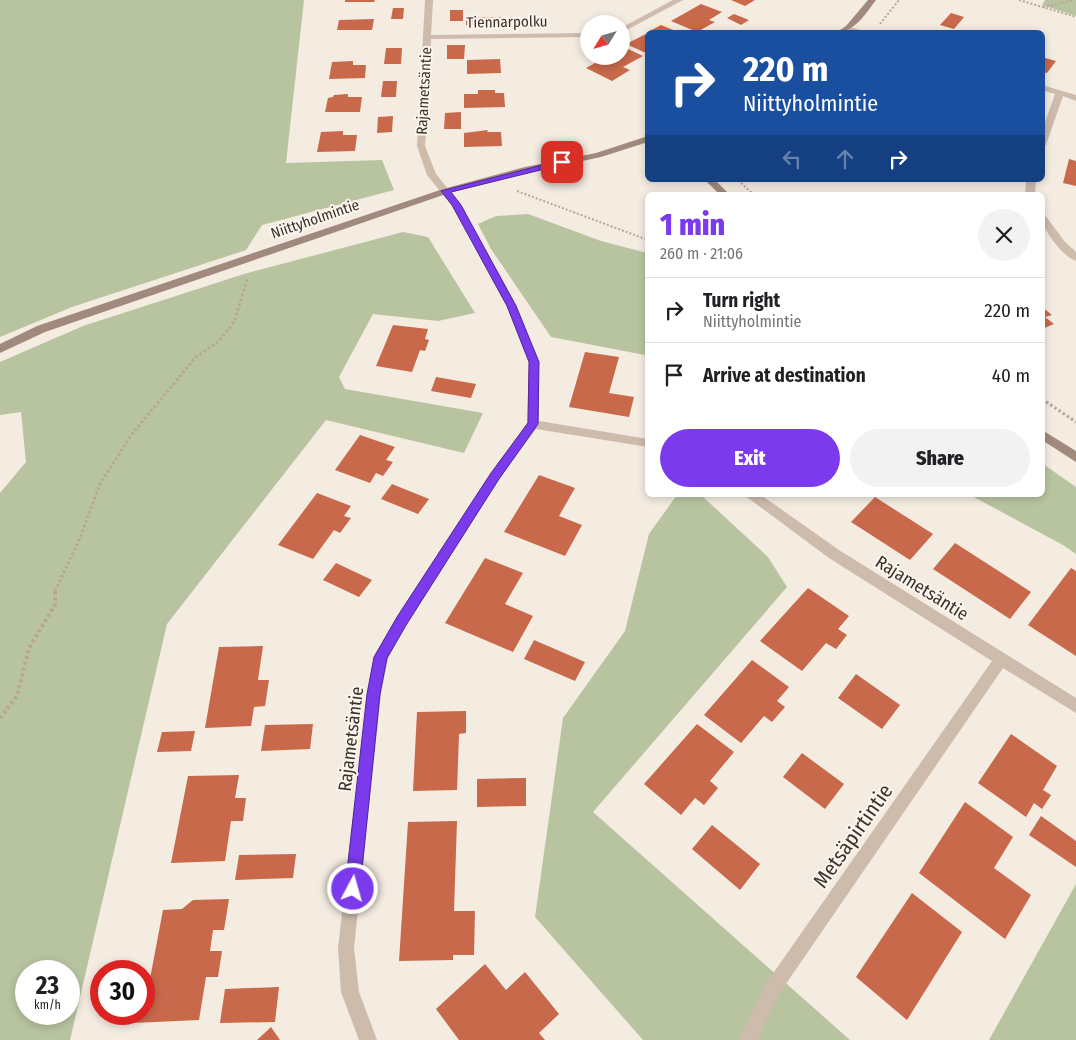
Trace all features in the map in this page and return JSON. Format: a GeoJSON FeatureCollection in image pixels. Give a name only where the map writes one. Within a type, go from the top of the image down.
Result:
{"type":"FeatureCollection","features":[{"type":"Feature","properties":{"kind":"street","name":"Rajametsäntie"},"geometry":{"type":"LineString","coordinates":[[368,1040],[350,992],[346,948],[374,694],[381,657],[495,476],[533,424],[534,362],[512,306],[456,205],[432,174],[420,146],[429,0]]}},
{"type":"Feature","properties":{"kind":"street"},"geometry":{"type":"LineString","coordinates":[[630,26],[679,0]]}},
{"type":"Feature","properties":{"kind":"street"},"geometry":{"type":"LineString","coordinates":[[845,30],[849,28],[872,0]]}},
{"type":"Feature","properties":{"kind":"street"},"geometry":{"type":"LineString","coordinates":[[849,28],[856,30]]}},
{"type":"Feature","properties":{"kind":"street","name":"Tiennarpolku"},"geometry":{"type":"LineString","coordinates":[[426,37],[580,35]]}},
{"type":"Feature","properties":{"kind":"street"},"geometry":{"type":"LineString","coordinates":[[1045,88],[1076,98]]}},
{"type":"Feature","properties":{"kind":"street"},"geometry":{"type":"LineString","coordinates":[[1045,136],[1060,92]]}},
{"type":"Feature","properties":{"kind":"street","name":"Niittyholmintie"},"geometry":{"type":"LineString","coordinates":[[0,349],[41,329],[446,191],[526,170],[598,155],[645,140]]}},
{"type":"Feature","properties":{"kind":"street"},"geometry":{"type":"LineString","coordinates":[[712,182],[723,192]]}},
{"type":"Feature","properties":{"kind":"street"},"geometry":{"type":"LineString","coordinates":[[1045,222],[1062,244],[1076,258]]}},
{"type":"Feature","properties":{"kind":"street"},"geometry":{"type":"LineString","coordinates":[[533,424],[645,442]]}},
{"type":"Feature","properties":{"kind":"street"},"geometry":{"type":"LineString","coordinates":[[1045,436],[1076,457]]}},
{"type":"Feature","properties":{"kind":"street","name":"Rajametsäntie"},"geometry":{"type":"LineString","coordinates":[[755,497],[834,554],[1076,706]]}},
{"type":"Feature","properties":{"kind":"street","name":"Metsäpirtintie"},"geometry":{"type":"LineString","coordinates":[[748,1040],[773,988],[1001,660]]}},
{"type":"Feature","properties":{"kind":"path"},"geometry":{"type":"LineString","coordinates":[[877,26],[892,12],[899,0]]}},
{"type":"Feature","properties":{"kind":"path"},"geometry":{"type":"LineString","coordinates":[[1019,0],[1076,17]]}},
{"type":"Feature","properties":{"kind":"path"},"geometry":{"type":"LineString","coordinates":[[1043,7],[1075,0]]}},
{"type":"Feature","properties":{"kind":"path"},"geometry":{"type":"LineString","coordinates":[[740,182],[751,192]]}},
{"type":"Feature","properties":{"kind":"path"},"geometry":{"type":"LineString","coordinates":[[512,189],[645,239]]}},
{"type":"Feature","properties":{"kind":"path"},"geometry":{"type":"LineString","coordinates":[[0,718],[17,696],[29,648],[55,605],[55,588],[80,538],[100,484],[132,434],[196,358],[219,340],[234,322],[252,266],[246,258]]}},
{"type":"Feature","properties":{"kind":"path"},"geometry":{"type":"LineString","coordinates":[[1045,401],[1076,422]]}},
{"type":"Feature","properties":{"kind":"green space"},"geometry":{"type":"Polygon","coordinates":[[[0,0],[304,0],[286,163],[382,160],[394,190],[262,225],[246,250],[72,307],[0,337],[0,0]]]}},
{"type":"Feature","properties":{"kind":"green space"},"geometry":{"type":"Polygon","coordinates":[[[1045,0],[1076,0],[1076,16],[1042,5],[1045,0]]]}},
{"type":"Feature","properties":{"kind":"green space"},"geometry":{"type":"Polygon","coordinates":[[[528,214],[601,241],[645,252],[645,355],[551,337],[491,249],[478,224],[496,216],[528,214]]]}},
{"type":"Feature","properties":{"kind":"green space"},"geometry":{"type":"Polygon","coordinates":[[[403,232],[428,237],[475,313],[438,321],[373,314],[339,377],[345,389],[483,413],[464,453],[326,420],[167,624],[80,997],[80,960],[15,960],[15,1025],[73,1025],[70,1040],[0,1040],[0,493],[26,462],[21,412],[0,415],[0,362],[83,326],[244,274],[403,232]]]}},
{"type":"Feature","properties":{"kind":"green space"},"geometry":{"type":"Polygon","coordinates":[[[1045,465],[1076,487],[1076,554],[1063,545],[974,497],[1045,497],[1045,465]]]}},
{"type":"Feature","properties":{"kind":"green space"},"geometry":{"type":"Polygon","coordinates":[[[676,497],[703,497],[768,557],[787,587],[593,812],[850,1040],[643,1040],[535,917],[563,718],[625,631],[649,534],[676,497]]]}},
{"type":"Feature","properties":{"kind":"green space"},"geometry":{"type":"Polygon","coordinates":[[[1076,884],[1076,1040],[989,1040],[1076,884]]]}},
{"type":"Feature","properties":{"kind":"building"},"geometry":{"type":"Polygon","coordinates":[[[345,0],[375,0],[374,2],[345,2],[345,0]]]}},
{"type":"Feature","properties":{"kind":"building"},"geometry":{"type":"Polygon","coordinates":[[[731,0],[755,0],[745,6],[731,0]]]}},
{"type":"Feature","properties":{"kind":"building"},"geometry":{"type":"Polygon","coordinates":[[[701,4],[722,12],[709,20],[715,22],[701,30],[692,30],[671,21],[701,4]]]}},
{"type":"Feature","properties":{"kind":"building"},"geometry":{"type":"Polygon","coordinates":[[[393,8],[404,8],[403,19],[391,19],[393,8]]]}},
{"type":"Feature","properties":{"kind":"building"},"geometry":{"type":"Polygon","coordinates":[[[450,10],[463,10],[463,21],[450,21],[450,10]]]}},
{"type":"Feature","properties":{"kind":"building"},"geometry":{"type":"Polygon","coordinates":[[[951,13],[964,17],[954,29],[940,25],[951,13]]]}},
{"type":"Feature","properties":{"kind":"building"},"geometry":{"type":"Polygon","coordinates":[[[734,14],[749,20],[741,25],[727,18],[734,14]]]}},
{"type":"Feature","properties":{"kind":"building"},"geometry":{"type":"Polygon","coordinates":[[[503,17],[503,24],[466,25],[466,18],[503,17]]]}},
{"type":"Feature","properties":{"kind":"building"},"geometry":{"type":"Polygon","coordinates":[[[374,19],[372,30],[337,30],[339,20],[374,19]]]}},
{"type":"Feature","properties":{"kind":"building"},"geometry":{"type":"Polygon","coordinates":[[[661,25],[673,30],[652,30],[661,25]]]}},
{"type":"Feature","properties":{"kind":"building"},"geometry":{"type":"Polygon","coordinates":[[[645,34],[645,53],[630,46],[630,42],[645,34]]]}},
{"type":"Feature","properties":{"kind":"building"},"geometry":{"type":"Polygon","coordinates":[[[447,45],[465,45],[464,59],[447,59],[447,45]]]}},
{"type":"Feature","properties":{"kind":"building"},"geometry":{"type":"Polygon","coordinates":[[[386,48],[402,48],[401,64],[384,64],[386,48]]]}},
{"type":"Feature","properties":{"kind":"building"},"geometry":{"type":"Polygon","coordinates":[[[630,50],[643,56],[630,63],[630,50]]]}},
{"type":"Feature","properties":{"kind":"building"},"geometry":{"type":"Polygon","coordinates":[[[1045,58],[1056,61],[1047,73],[1045,73],[1045,58]]]}},
{"type":"Feature","properties":{"kind":"building"},"geometry":{"type":"Polygon","coordinates":[[[500,59],[501,73],[467,74],[467,60],[500,59]]]}},
{"type":"Feature","properties":{"kind":"building"},"geometry":{"type":"Polygon","coordinates":[[[353,61],[353,65],[366,65],[365,78],[329,79],[332,62],[353,61]]]}},
{"type":"Feature","properties":{"kind":"building"},"geometry":{"type":"Polygon","coordinates":[[[592,65],[627,65],[623,67],[630,70],[612,81],[586,68],[592,65]]]}},
{"type":"Feature","properties":{"kind":"building"},"geometry":{"type":"Polygon","coordinates":[[[383,81],[397,81],[396,97],[381,97],[383,81]]]}},
{"type":"Feature","properties":{"kind":"building"},"geometry":{"type":"Polygon","coordinates":[[[478,90],[495,90],[495,93],[504,93],[505,107],[464,108],[464,94],[478,94],[478,90]]]}},
{"type":"Feature","properties":{"kind":"building"},"geometry":{"type":"Polygon","coordinates":[[[348,94],[348,97],[362,97],[360,112],[325,112],[328,98],[334,95],[348,94]]]}},
{"type":"Feature","properties":{"kind":"building"},"geometry":{"type":"Polygon","coordinates":[[[461,112],[461,129],[444,129],[445,113],[461,112]]]}},
{"type":"Feature","properties":{"kind":"building"},"geometry":{"type":"Polygon","coordinates":[[[393,116],[392,132],[377,133],[378,117],[393,116]]]}},
{"type":"Feature","properties":{"kind":"building"},"geometry":{"type":"Polygon","coordinates":[[[488,130],[487,132],[501,132],[502,146],[464,147],[464,133],[488,130]]]}},
{"type":"Feature","properties":{"kind":"building"},"geometry":{"type":"Polygon","coordinates":[[[343,131],[343,135],[357,135],[355,151],[317,152],[321,132],[343,131]]]}},
{"type":"Feature","properties":{"kind":"building"},"geometry":{"type":"Polygon","coordinates":[[[1069,159],[1076,161],[1076,186],[1063,183],[1069,159]]]}},
{"type":"Feature","properties":{"kind":"building"},"geometry":{"type":"Polygon","coordinates":[[[1045,309],[1052,315],[1045,317],[1045,309]]]}},
{"type":"Feature","properties":{"kind":"building"},"geometry":{"type":"Polygon","coordinates":[[[1045,317],[1054,324],[1045,328],[1045,317]]]}},
{"type":"Feature","properties":{"kind":"building"},"geometry":{"type":"Polygon","coordinates":[[[393,325],[428,329],[425,339],[429,340],[425,351],[420,350],[412,372],[376,366],[393,325]]]}},
{"type":"Feature","properties":{"kind":"building"},"geometry":{"type":"Polygon","coordinates":[[[585,352],[619,357],[609,393],[634,397],[629,417],[569,407],[585,352]]]}},
{"type":"Feature","properties":{"kind":"building"},"geometry":{"type":"Polygon","coordinates":[[[436,377],[476,384],[471,398],[431,391],[436,377]]]}},
{"type":"Feature","properties":{"kind":"building"},"geometry":{"type":"Polygon","coordinates":[[[360,435],[395,447],[386,460],[393,462],[383,476],[376,473],[370,483],[335,470],[360,435]]]}},
{"type":"Feature","properties":{"kind":"building"},"geometry":{"type":"Polygon","coordinates":[[[539,475],[575,488],[559,516],[582,525],[565,556],[504,532],[539,475]]]}},
{"type":"Feature","properties":{"kind":"building"},"geometry":{"type":"Polygon","coordinates":[[[392,484],[429,499],[418,514],[381,499],[392,484]]]}},
{"type":"Feature","properties":{"kind":"building"},"geometry":{"type":"Polygon","coordinates":[[[317,493],[351,506],[344,516],[351,518],[340,533],[334,530],[313,559],[278,545],[317,493]]]}},
{"type":"Feature","properties":{"kind":"building"},"geometry":{"type":"Polygon","coordinates":[[[875,497],[933,534],[910,560],[851,522],[875,497]]]}},
{"type":"Feature","properties":{"kind":"building"},"geometry":{"type":"Polygon","coordinates":[[[955,543],[1031,592],[1010,619],[933,569],[955,543]]]}},
{"type":"Feature","properties":{"kind":"building"},"geometry":{"type":"Polygon","coordinates":[[[485,558],[523,573],[505,604],[533,616],[513,652],[445,623],[485,558]]]}},
{"type":"Feature","properties":{"kind":"building"},"geometry":{"type":"Polygon","coordinates":[[[336,563],[372,580],[359,597],[323,580],[336,563]]]}},
{"type":"Feature","properties":{"kind":"building"},"geometry":{"type":"Polygon","coordinates":[[[1071,568],[1076,571],[1076,656],[1028,625],[1071,568]]]}},
{"type":"Feature","properties":{"kind":"building"},"geometry":{"type":"Polygon","coordinates":[[[808,588],[849,616],[838,629],[847,635],[836,649],[826,643],[802,671],[760,641],[808,588]]]}},
{"type":"Feature","properties":{"kind":"building"},"geometry":{"type":"Polygon","coordinates":[[[534,640],[585,662],[575,681],[524,659],[534,640]]]}},
{"type":"Feature","properties":{"kind":"building"},"geometry":{"type":"Polygon","coordinates":[[[263,646],[258,680],[269,680],[265,706],[254,707],[251,726],[205,728],[219,647],[263,646]]]}},
{"type":"Feature","properties":{"kind":"building"},"geometry":{"type":"Polygon","coordinates":[[[752,660],[789,687],[777,701],[785,707],[772,722],[764,716],[741,743],[704,715],[752,660]]]}},
{"type":"Feature","properties":{"kind":"building"},"geometry":{"type":"Polygon","coordinates":[[[856,674],[900,705],[882,729],[838,698],[856,674]]]}},
{"type":"Feature","properties":{"kind":"building"},"geometry":{"type":"Polygon","coordinates":[[[466,711],[466,733],[459,734],[457,790],[413,791],[417,712],[466,711]]]}},
{"type":"Feature","properties":{"kind":"building"},"geometry":{"type":"Polygon","coordinates":[[[313,724],[310,749],[261,751],[265,725],[313,724]]]}},
{"type":"Feature","properties":{"kind":"building"},"geometry":{"type":"Polygon","coordinates":[[[697,724],[734,752],[710,781],[718,788],[704,805],[695,798],[681,815],[644,784],[697,724]]]}},
{"type":"Feature","properties":{"kind":"building"},"geometry":{"type":"Polygon","coordinates":[[[195,731],[191,751],[157,752],[162,732],[195,731]]]}},
{"type":"Feature","properties":{"kind":"building"},"geometry":{"type":"Polygon","coordinates":[[[1011,734],[1057,766],[1043,790],[1051,795],[1042,809],[1034,803],[1026,817],[978,783],[1011,734]]]}},
{"type":"Feature","properties":{"kind":"building"},"geometry":{"type":"Polygon","coordinates":[[[802,753],[844,784],[825,809],[783,777],[802,753]]]}},
{"type":"Feature","properties":{"kind":"building"},"geometry":{"type":"Polygon","coordinates":[[[239,775],[235,798],[246,798],[243,821],[231,821],[225,861],[171,863],[188,776],[239,775]]]}},
{"type":"Feature","properties":{"kind":"building"},"geometry":{"type":"Polygon","coordinates":[[[526,778],[526,806],[477,807],[477,779],[526,778]]]}},
{"type":"Feature","properties":{"kind":"building"},"geometry":{"type":"Polygon","coordinates":[[[965,802],[1013,837],[994,868],[1031,895],[1005,939],[919,873],[965,802]]]}},
{"type":"Feature","properties":{"kind":"building"},"geometry":{"type":"Polygon","coordinates":[[[1041,816],[1076,841],[1076,867],[1029,835],[1041,816]]]}},
{"type":"Feature","properties":{"kind":"building"},"geometry":{"type":"Polygon","coordinates":[[[457,821],[454,911],[475,911],[474,955],[453,955],[453,960],[399,961],[408,822],[457,821]]]}},
{"type":"Feature","properties":{"kind":"building"},"geometry":{"type":"Polygon","coordinates":[[[712,825],[760,864],[740,890],[692,849],[712,825]]]}},
{"type":"Feature","properties":{"kind":"building"},"geometry":{"type":"Polygon","coordinates":[[[296,854],[293,878],[235,880],[239,855],[296,854]]]}},
{"type":"Feature","properties":{"kind":"building"},"geometry":{"type":"Polygon","coordinates":[[[912,893],[962,932],[907,1020],[856,977],[912,893]]]}},
{"type":"Feature","properties":{"kind":"building"},"geometry":{"type":"Polygon","coordinates":[[[229,899],[224,930],[213,930],[210,951],[222,951],[218,977],[206,977],[199,1020],[155,1022],[154,960],[163,910],[182,909],[193,900],[229,899]]]}},
{"type":"Feature","properties":{"kind":"building"},"geometry":{"type":"Polygon","coordinates":[[[485,964],[506,990],[525,972],[559,1014],[539,1033],[545,1040],[459,1040],[436,1009],[485,964]]]}},
{"type":"Feature","properties":{"kind":"building"},"geometry":{"type":"Polygon","coordinates":[[[279,987],[275,1022],[220,1023],[225,989],[279,987]]]}},
{"type":"Feature","properties":{"kind":"building"},"geometry":{"type":"Polygon","coordinates":[[[271,1027],[280,1040],[257,1040],[271,1027]]]}},
{"type":"Feature","properties":{"kind":"route"},"geometry":{"type":"LineString","coordinates":[[353,889],[374,694],[381,657],[495,476],[533,424],[534,362],[512,306],[456,205],[446,191],[562,162]]}}]}
